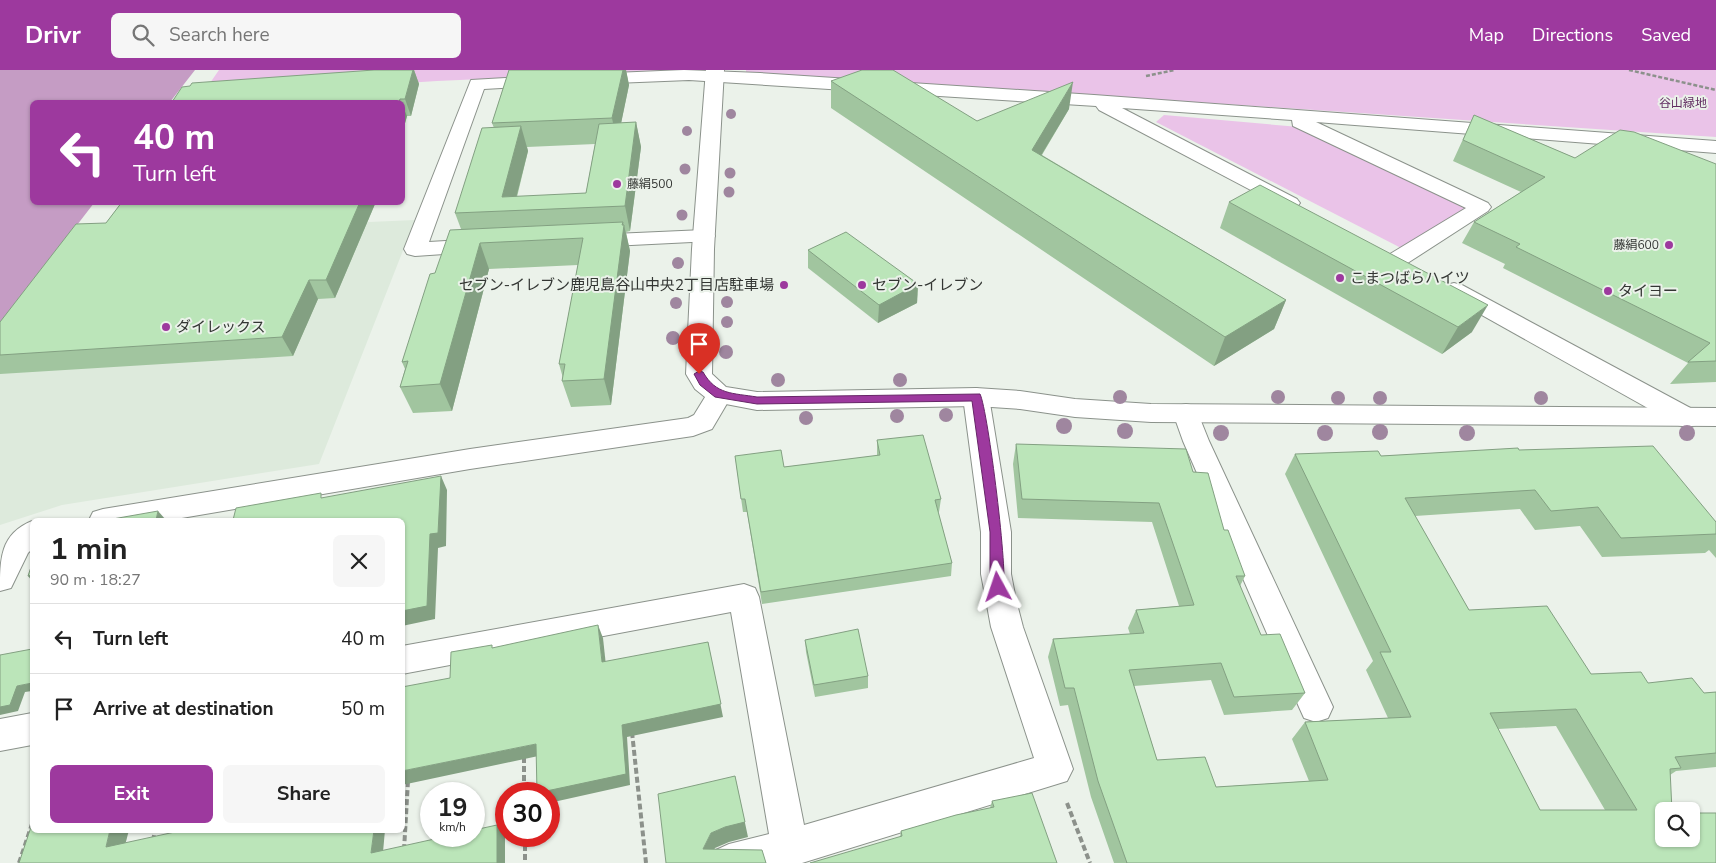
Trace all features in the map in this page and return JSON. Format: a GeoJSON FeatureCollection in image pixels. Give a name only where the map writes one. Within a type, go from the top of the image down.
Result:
{"type":"FeatureCollection","features":[{"type":"Feature","properties":{"kind":"street"},"geometry":{"type":"LineString","coordinates":[[714,73],[704,236],[699,374],[704,383],[719,395],[757,401],[976,397],[1020,400],[1075,408],[1186,413],[1716,417]]}},
{"type":"Feature","properties":{"kind":"street"},"geometry":{"type":"LineString","coordinates":[[503,245],[415,249],[477,84],[690,76],[714,73],[760,78],[1094,100],[1716,148]]}},
{"type":"Feature","properties":{"kind":"street"},"geometry":{"type":"LineString","coordinates":[[1094,100],[1311,214]]}},
{"type":"Feature","properties":{"kind":"street"},"geometry":{"type":"LineString","coordinates":[[1285,115],[1481,207],[1406,264],[1688,418]]}},
{"type":"Feature","properties":{"kind":"street"},"geometry":{"type":"LineString","coordinates":[[571,242],[704,236]]}},
{"type":"Feature","properties":{"kind":"street"},"geometry":{"type":"LineString","coordinates":[[114,518],[470,459],[693,427],[703,422],[719,395]]}},
{"type":"Feature","properties":{"kind":"street"},"geometry":{"type":"LineString","coordinates":[[729,863],[790,848],[1055,769],[1007,627],[1001,600],[996,574],[996,532],[976,397]]}},
{"type":"Feature","properties":{"kind":"street"},"geometry":{"type":"LineString","coordinates":[[1186,413],[1196,441],[1316,706]]}},
{"type":"Feature","properties":{"kind":"street"},"geometry":{"type":"LineString","coordinates":[[0,579],[17,545],[30,535]]}},
{"type":"Feature","properties":{"kind":"street"},"geometry":{"type":"LineString","coordinates":[[405,659],[744,597],[790,848]]}},
{"type":"Feature","properties":{"kind":"street"},"geometry":{"type":"LineString","coordinates":[[0,735],[30,729]]}},
{"type":"Feature","properties":{"kind":"path"},"geometry":{"type":"LineString","coordinates":[[1628,70],[1716,90]]}},
{"type":"Feature","properties":{"kind":"path"},"geometry":{"type":"LineString","coordinates":[[632,727],[646,863]]}},
{"type":"Feature","properties":{"kind":"path"},"geometry":{"type":"LineString","coordinates":[[524,755],[524,782]]}},
{"type":"Feature","properties":{"kind":"path"},"geometry":{"type":"LineString","coordinates":[[1055,769],[1090,863]]}},
{"type":"Feature","properties":{"kind":"path"},"geometry":{"type":"LineString","coordinates":[[405,822],[408,775]]}},
{"type":"Feature","properties":{"kind":"path"},"geometry":{"type":"LineString","coordinates":[[19,863],[30,830]]}},
{"type":"Feature","properties":{"kind":"path"},"geometry":{"type":"LineString","coordinates":[[152,846],[155,833]]}},
{"type":"Feature","properties":{"kind":"path"},"geometry":{"type":"LineString","coordinates":[[403,853],[404,833]]}},
{"type":"Feature","properties":{"kind":"path"},"geometry":{"type":"LineString","coordinates":[[524,847],[525,863]]}},
{"type":"Feature","properties":{"kind":"shaded area"},"geometry":{"type":"Polygon","coordinates":[[[0,70],[195,70],[172,100],[30,100],[30,205],[92,205],[0,325],[0,70]]]}},
{"type":"Feature","properties":{"kind":"shaded area"},"geometry":{"type":"Polygon","coordinates":[[[415,220],[319,464],[62,505],[0,525],[0,348],[89,234],[415,220]]]}},
{"type":"Feature","properties":{"kind":"green space"},"geometry":{"type":"Polygon","coordinates":[[[219,70],[685,70],[437,81],[201,96],[219,70]]]}},
{"type":"Feature","properties":{"kind":"green space","name":"谷山緑地"},"geometry":{"type":"Polygon","coordinates":[[[746,70],[1716,70],[1716,137],[746,72],[746,70]]]}},
{"type":"Feature","properties":{"kind":"green space"},"geometry":{"type":"Polygon","coordinates":[[[1164,115],[1299,127],[1462,203],[1465,210],[1403,249],[1156,122],[1164,115]]]}},
{"type":"Feature","properties":{"kind":"building"},"geometry":{"type":"Polygon","coordinates":[[[374,70],[413,70],[405,99],[400,100],[173,100],[182,87],[190,86],[192,83],[374,70]]]}},
{"type":"Feature","properties":{"kind":"building"},"geometry":{"type":"Polygon","coordinates":[[[509,70],[623,70],[612,118],[492,123],[509,70]]]}},
{"type":"Feature","properties":{"kind":"building"},"geometry":{"type":"Polygon","coordinates":[[[862,70],[893,70],[977,121],[1073,82],[1032,150],[1286,300],[1225,337],[831,81],[862,70]]]}},
{"type":"Feature","properties":{"kind":"building"},"geometry":{"type":"Polygon","coordinates":[[[1474,115],[1575,158],[1620,130],[1634,132],[1716,164],[1716,361],[1688,362],[1710,343],[1516,247],[1520,244],[1474,222],[1545,177],[1463,140],[1474,115]]]}},
{"type":"Feature","properties":{"kind":"building"},"geometry":{"type":"Polygon","coordinates":[[[636,122],[625,206],[455,213],[482,128],[521,126],[502,197],[586,193],[599,124],[636,122]]]}},
{"type":"Feature","properties":{"kind":"building"},"geometry":{"type":"Polygon","coordinates":[[[1260,185],[1488,305],[1458,327],[1229,202],[1260,185]]]}},
{"type":"Feature","properties":{"kind":"building","name":"ダイレックス"},"geometry":{"type":"Polygon","coordinates":[[[120,205],[359,205],[326,280],[309,280],[282,337],[0,355],[0,322],[76,224],[106,223],[120,205]]]}},
{"type":"Feature","properties":{"kind":"building"},"geometry":{"type":"Polygon","coordinates":[[[623,222],[604,379],[562,381],[565,364],[559,364],[583,238],[480,243],[440,384],[400,387],[408,361],[402,362],[430,274],[435,273],[450,230],[623,222]]]}},
{"type":"Feature","properties":{"kind":"building"},"geometry":{"type":"Polygon","coordinates":[[[846,232],[918,284],[879,305],[808,250],[846,232]]]}},
{"type":"Feature","properties":{"kind":"building"},"geometry":{"type":"Polygon","coordinates":[[[923,435],[941,499],[935,500],[952,563],[761,592],[745,499],[741,499],[735,456],[781,450],[784,467],[880,455],[877,440],[923,435]]]}},
{"type":"Feature","properties":{"kind":"building"},"geometry":{"type":"Polygon","coordinates":[[[1016,444],[1186,449],[1193,472],[1208,473],[1224,530],[1228,530],[1245,576],[1236,576],[1261,635],[1280,634],[1305,693],[1234,697],[1221,663],[1129,670],[1157,760],[1205,757],[1216,787],[1328,780],[1305,722],[1411,717],[1380,652],[1391,652],[1295,454],[1378,451],[1381,456],[1518,448],[1519,450],[1653,446],[1716,522],[1716,534],[1621,538],[1598,507],[1551,511],[1535,490],[1405,498],[1469,610],[1547,606],[1591,674],[1641,672],[1648,683],[1692,678],[1704,693],[1716,692],[1716,753],[1675,757],[1681,768],[1670,769],[1672,802],[1655,802],[1655,847],[1700,847],[1700,813],[1716,813],[1716,863],[1127,863],[1098,781],[1074,688],[1065,688],[1053,639],[1144,633],[1136,610],[1194,605],[1159,503],[1022,499],[1016,444]],[[1576,709],[1490,713],[1540,810],[1637,810],[1576,709]]]}},
{"type":"Feature","properties":{"kind":"building"},"geometry":{"type":"Polygon","coordinates":[[[441,476],[438,533],[430,534],[427,606],[405,610],[405,518],[234,518],[236,508],[321,493],[321,498],[441,476]]]}},
{"type":"Feature","properties":{"kind":"building"},"geometry":{"type":"Polygon","coordinates":[[[158,511],[156,518],[118,518],[158,511]]]}},
{"type":"Feature","properties":{"kind":"building"},"geometry":{"type":"Polygon","coordinates":[[[598,625],[602,662],[708,642],[721,704],[622,725],[626,774],[560,788],[560,782],[537,782],[536,744],[405,770],[405,686],[450,678],[451,652],[492,645],[492,648],[598,625]]]}},
{"type":"Feature","properties":{"kind":"building"},"geometry":{"type":"Polygon","coordinates":[[[858,629],[868,676],[814,685],[805,640],[858,629]]]}},
{"type":"Feature","properties":{"kind":"building"},"geometry":{"type":"Polygon","coordinates":[[[30,649],[30,683],[17,686],[10,705],[0,707],[0,655],[30,649]]]}},
{"type":"Feature","properties":{"kind":"building"},"geometry":{"type":"Polygon","coordinates":[[[735,776],[745,822],[711,833],[703,849],[762,850],[766,863],[666,863],[658,794],[735,776]]]}},
{"type":"Feature","properties":{"kind":"building"},"geometry":{"type":"Polygon","coordinates":[[[1032,793],[1057,863],[810,863],[902,836],[901,831],[956,815],[994,807],[992,801],[1032,793]]]}},
{"type":"Feature","properties":{"kind":"building"},"geometry":{"type":"Polygon","coordinates":[[[495,825],[497,863],[19,863],[30,830],[30,833],[109,833],[106,847],[170,833],[374,833],[371,853],[420,842],[420,847],[485,847],[485,828],[495,825]]]}},
{"type":"Feature","properties":{"kind":"place","name":"藤絹500"},"geometry":{"type":"Point","coordinates":[617,184]}},
{"type":"Feature","properties":{"kind":"place","name":"藤絹600"},"geometry":{"type":"Point","coordinates":[1669,245]}},
{"type":"Feature","properties":{"kind":"place","name":"こまつばらハイツ"},"geometry":{"type":"Point","coordinates":[1340,278]}},
{"type":"Feature","properties":{"kind":"place","name":"セブン-イレブン鹿児島谷山中央2丁目店駐車場"},"geometry":{"type":"Point","coordinates":[784,285]}},
{"type":"Feature","properties":{"kind":"place","name":"セブン-イレブン"},"geometry":{"type":"Point","coordinates":[862,285]}},
{"type":"Feature","properties":{"kind":"place","name":"タイヨー"},"geometry":{"type":"Point","coordinates":[1608,291]}},
{"type":"Feature","properties":{"kind":"place","name":"ダイレックス"},"geometry":{"type":"Point","coordinates":[166,327]}},
{"type":"Feature","properties":{"kind":"route"},"geometry":{"type":"LineString","coordinates":[[699,374],[704,383],[719,395],[757,401],[976,397],[996,532],[996,574],[998,587]]}}]}
